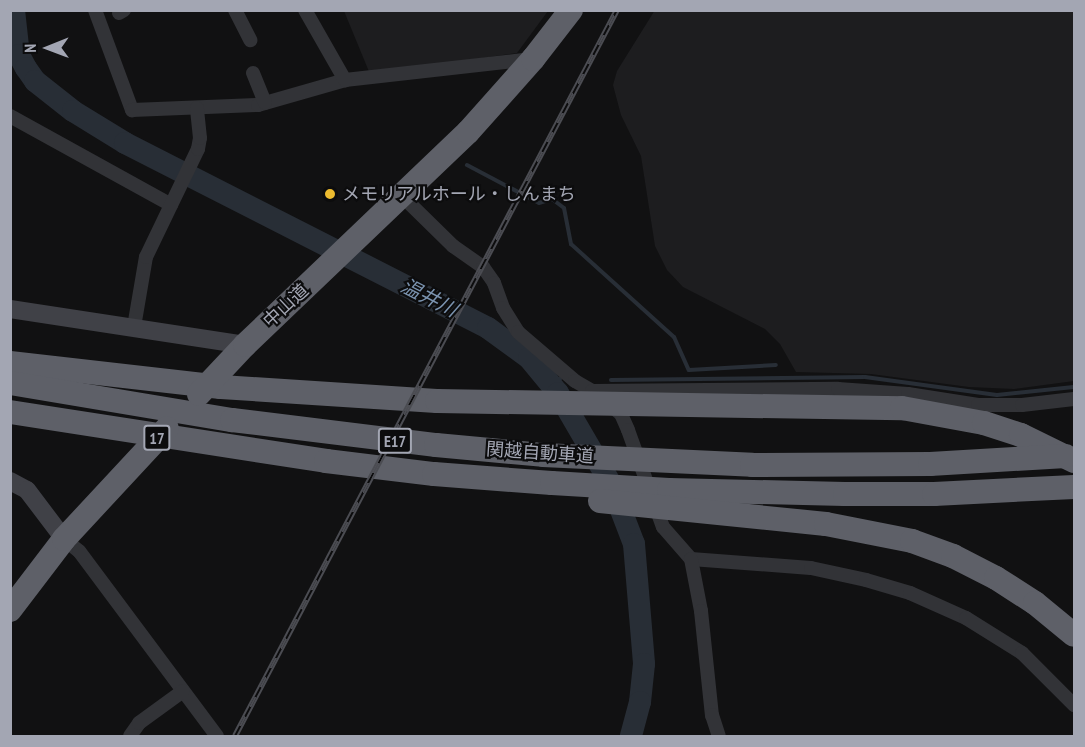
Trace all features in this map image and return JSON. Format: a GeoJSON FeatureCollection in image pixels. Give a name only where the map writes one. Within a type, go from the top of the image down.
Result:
{"type":"FeatureCollection","features":[{"type":"Feature","properties":{"kind":"highway","name":"中山道"},"geometry":{"type":"LineString","coordinates":[[10,610],[64,539],[245,345],[468,132],[533,59],[571,10]]}},
{"type":"Feature","properties":{"kind":"highway"},"geometry":{"type":"LineString","coordinates":[[10,363],[145,379],[306,393],[449,401],[902,408],[984,423],[1021,435],[1074,461]]}},
{"type":"Feature","properties":{"kind":"highway","name":"関越自動車道"},"geometry":{"type":"LineString","coordinates":[[10,383],[232,420],[436,445],[666,461],[752,465],[930,464],[1074,456]]}},
{"type":"Feature","properties":{"kind":"highway"},"geometry":{"type":"LineString","coordinates":[[10,412],[393,475],[669,499],[826,524],[912,541],[953,556],[996,578],[1035,603],[1074,635]]}},
{"type":"Feature","properties":{"kind":"highway"},"geometry":{"type":"LineString","coordinates":[[669,499],[934,494],[1074,488]]}},
{"type":"Feature","properties":{"kind":"street"},"geometry":{"type":"LineString","coordinates":[[95,10],[132,110],[239,107],[266,103],[345,81],[533,59]]}},
{"type":"Feature","properties":{"kind":"street"},"geometry":{"type":"LineString","coordinates":[[235,10],[250,40]]}},
{"type":"Feature","properties":{"kind":"street"},"geometry":{"type":"LineString","coordinates":[[305,10],[345,81]]}},
{"type":"Feature","properties":{"kind":"street"},"geometry":{"type":"LineString","coordinates":[[253,73],[266,103]]}},
{"type":"Feature","properties":{"kind":"street"},"geometry":{"type":"LineString","coordinates":[[134,327],[146,257],[193,160],[200,138],[197,108]]}},
{"type":"Feature","properties":{"kind":"street"},"geometry":{"type":"LineString","coordinates":[[10,116],[171,203]]}},
{"type":"Feature","properties":{"kind":"street"},"geometry":{"type":"LineString","coordinates":[[402,197],[453,246],[483,267],[494,283],[503,308],[518,332],[574,381],[592,391],[621,414],[663,526],[691,559],[701,611],[712,715],[719,736]]}},
{"type":"Feature","properties":{"kind":"street"},"geometry":{"type":"LineString","coordinates":[[10,309],[245,345]]}},
{"type":"Feature","properties":{"kind":"street"},"geometry":{"type":"LineString","coordinates":[[592,391],[838,389],[908,394],[978,405],[1022,405],[1074,399]]}},
{"type":"Feature","properties":{"kind":"street"},"geometry":{"type":"LineString","coordinates":[[10,482],[27,490],[64,539],[79,551],[217,736]]}},
{"type":"Feature","properties":{"kind":"street"},"geometry":{"type":"LineString","coordinates":[[691,559],[811,568],[866,580],[910,593],[966,618],[1022,653],[1074,705]]}},
{"type":"Feature","properties":{"kind":"street"},"geometry":{"type":"LineString","coordinates":[[130,736],[139,723],[183,691]]}},
{"type":"Feature","properties":{"kind":"shaded area"},"geometry":{"type":"Polygon","coordinates":[[[655,10],[1074,11],[1074,381],[1014,389],[969,387],[871,374],[796,372],[780,344],[765,329],[683,287],[667,270],[655,246],[641,156],[621,115],[613,85],[617,71],[655,10]]]}},
{"type":"Feature","properties":{"kind":"shaded area"},"geometry":{"type":"Polygon","coordinates":[[[344,11],[548,11],[517,53],[370,74],[344,11]]]}},
{"type":"Feature","properties":{"kind":"waterway","name":"温井川"},"geometry":{"type":"LineString","coordinates":[[14,10],[19,55],[26,68],[35,81],[73,111],[125,143],[488,328],[529,358],[558,393],[611,484],[634,544],[644,664],[640,702],[631,736]]}},
{"type":"Feature","properties":{"kind":"waterway"},"geometry":{"type":"LineString","coordinates":[[467,165],[539,203],[552,199],[564,208],[571,244],[674,337],[689,370],[776,365]]}},
{"type":"Feature","properties":{"kind":"waterway"},"geometry":{"type":"LineString","coordinates":[[611,380],[865,377],[997,395],[1074,387]]}},
{"type":"Feature","properties":{"kind":"waterway"},"geometry":{"type":"LineString","coordinates":[[546,379],[560,379]]}},
{"type":"Feature","properties":{"kind":"railway"},"geometry":{"type":"LineString","coordinates":[[235,736],[617,10]]}},
{"type":"Feature","properties":{"kind":"place","name":"メモリアルホール・しんまち"},"geometry":{"type":"Point","coordinates":[330,194]}}]}
